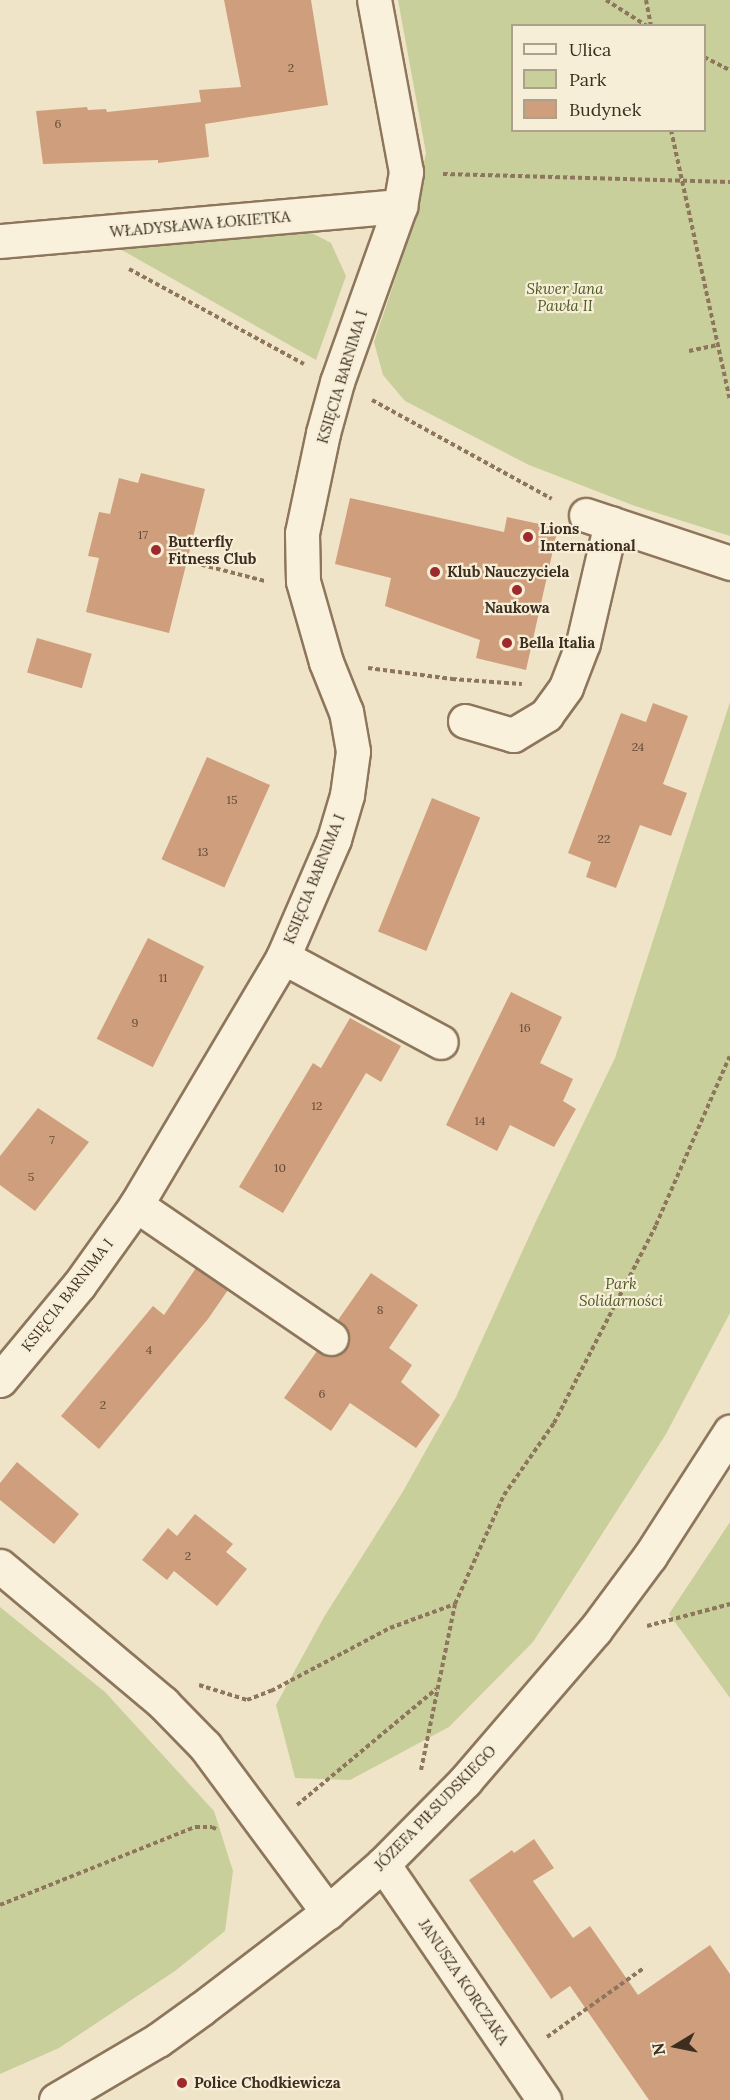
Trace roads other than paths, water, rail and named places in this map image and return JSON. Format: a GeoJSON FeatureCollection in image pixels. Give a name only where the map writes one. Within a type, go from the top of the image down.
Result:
{"type":"FeatureCollection","features":[{"type":"Feature","properties":{"kind":"street","name":"KSIĘCIA BARNIMA I"},"geometry":{"type":"LineString","coordinates":[[0,1380],[79,1285],[136,1205],[283,957],[334,839],[348,784],[353,751],[346,712],[326,662],[303,581],[302,533],[323,433],[337,382],[400,206],[406,172],[374,0]]}},
{"type":"Feature","properties":{"kind":"street","name":"WŁADYSŁAWA ŁOKIETKA"},"geometry":{"type":"LineString","coordinates":[[0,241],[400,206]]}},
{"type":"Feature","properties":{"kind":"street"},"geometry":{"type":"LineString","coordinates":[[465,721],[513,735],[546,715],[566,687],[583,644],[598,519],[730,563]]}},
{"type":"Feature","properties":{"kind":"street"},"geometry":{"type":"LineString","coordinates":[[283,957],[441,1042]]}},
{"type":"Feature","properties":{"kind":"street"},"geometry":{"type":"LineString","coordinates":[[136,1205],[331,1338]]}},
{"type":"Feature","properties":{"kind":"street","name":"JÓZEFA PIŁSUDSKIEGO"},"geometry":{"type":"LineString","coordinates":[[56,2100],[158,2040],[262,1964],[328,1912],[383,1864],[465,1781],[595,1630],[650,1556],[730,1432]]}},
{"type":"Feature","properties":{"kind":"street"},"geometry":{"type":"LineString","coordinates":[[0,1566],[163,1703],[205,1746],[328,1912]]}},
{"type":"Feature","properties":{"kind":"street","name":"JANUSZA KORCZAKA"},"geometry":{"type":"LineString","coordinates":[[383,1864],[544,2100]]}},
{"type":"Feature","properties":{"kind":"place","name":"Lions International"},"geometry":{"type":"Point","coordinates":[528,537]}},
{"type":"Feature","properties":{"kind":"place","name":"Butterfly Fitness Club"},"geometry":{"type":"Point","coordinates":[156,550]}},
{"type":"Feature","properties":{"kind":"place","name":"Klub Nauczyciela"},"geometry":{"type":"Point","coordinates":[435,572]}},
{"type":"Feature","properties":{"kind":"place","name":"Naukowa"},"geometry":{"type":"Point","coordinates":[517,590]}},
{"type":"Feature","properties":{"kind":"place","name":"Bella Italia"},"geometry":{"type":"Point","coordinates":[507,643]}},
{"type":"Feature","properties":{"kind":"place","name":"Police Chodkiewicza"},"geometry":{"type":"Point","coordinates":[182,2083]}},
{"type":"Feature","properties":{"kind":"park label","name":"Skwer Jana Pawła II"},"geometry":{"type":"Point","coordinates":[565,296]}},
{"type":"Feature","properties":{"kind":"park label","name":"Park Solidarności"},"geometry":{"type":"Point","coordinates":[621,1292]}}]}
